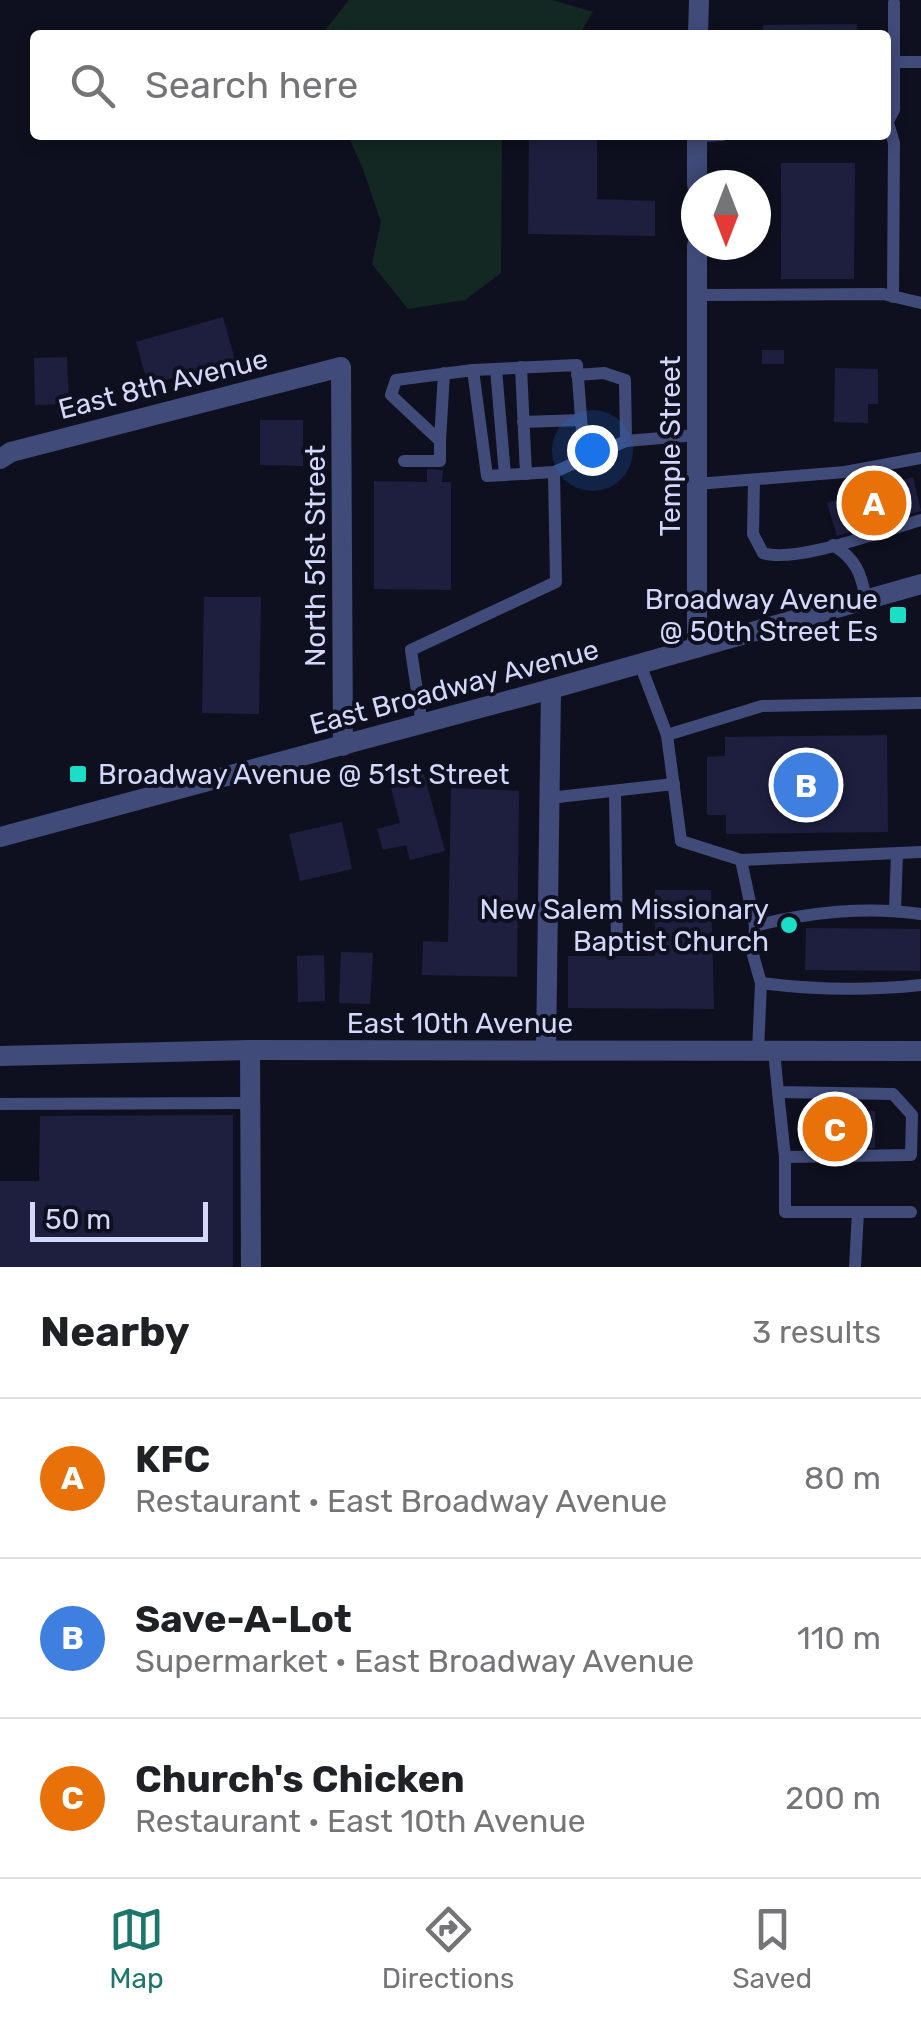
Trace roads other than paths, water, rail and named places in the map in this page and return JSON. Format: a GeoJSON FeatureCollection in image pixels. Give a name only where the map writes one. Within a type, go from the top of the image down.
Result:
{"type":"FeatureCollection","features":[{"type":"Feature","properties":{"kind":"street"},"geometry":{"type":"LineString","coordinates":[[698,30],[699,0]]}},
{"type":"Feature","properties":{"kind":"street"},"geometry":{"type":"LineString","coordinates":[[697,140],[697,170]]}},
{"type":"Feature","properties":{"kind":"street","name":"Temple Street"},"geometry":{"type":"LineString","coordinates":[[697,260],[698,648]]}},
{"type":"Feature","properties":{"kind":"street","name":"East 8th Avenue"},"geometry":{"type":"LineString","coordinates":[[0,459],[12,452],[341,367]]}},
{"type":"Feature","properties":{"kind":"street","name":"North 51st Street"},"geometry":{"type":"LineString","coordinates":[[341,367],[343,746]]}},
{"type":"Feature","properties":{"kind":"street","name":"East Broadway Avenue"},"geometry":{"type":"LineString","coordinates":[[1,832],[422,725],[921,584]]}},
{"type":"Feature","properties":{"kind":"street"},"geometry":{"type":"LineString","coordinates":[[546,1050],[551,690]]}},
{"type":"Feature","properties":{"kind":"street"},"geometry":{"type":"LineString","coordinates":[[250,1050],[251,1267]]}},
{"type":"Feature","properties":{"kind":"street","name":"East 10th Avenue"},"geometry":{"type":"LineString","coordinates":[[0,1056],[250,1050],[921,1051]]}},
{"type":"Feature","properties":{"kind":"lane"},"geometry":{"type":"LineString","coordinates":[[891,116],[894,3]]}},
{"type":"Feature","properties":{"kind":"lane"},"geometry":{"type":"LineString","coordinates":[[894,62],[921,62]]}},
{"type":"Feature","properties":{"kind":"lane"},"geometry":{"type":"LineString","coordinates":[[891,135],[892,296]]}},
{"type":"Feature","properties":{"kind":"lane"},"geometry":{"type":"LineString","coordinates":[[697,296],[892,296],[921,303]]}},
{"type":"Feature","properties":{"kind":"lane"},"geometry":{"type":"LineString","coordinates":[[440,441],[391,395],[396,380],[473,370],[577,365],[584,457]]}},
{"type":"Feature","properties":{"kind":"lane"},"geometry":{"type":"LineString","coordinates":[[521,367],[526,474]]}},
{"type":"Feature","properties":{"kind":"lane"},"geometry":{"type":"LineString","coordinates":[[496,369],[506,475]]}},
{"type":"Feature","properties":{"kind":"lane"},"geometry":{"type":"LineString","coordinates":[[473,370],[487,476],[554,472],[626,441],[697,435]]}},
{"type":"Feature","properties":{"kind":"lane"},"geometry":{"type":"LineString","coordinates":[[404,462],[440,462],[444,373]]}},
{"type":"Feature","properties":{"kind":"lane"},"geometry":{"type":"LineString","coordinates":[[578,375],[604,373],[625,380],[626,441]]}},
{"type":"Feature","properties":{"kind":"lane"},"geometry":{"type":"LineString","coordinates":[[524,422],[581,420]]}},
{"type":"Feature","properties":{"kind":"lane"},"geometry":{"type":"LineString","coordinates":[[697,484],[844,472],[921,458]]}},
{"type":"Feature","properties":{"kind":"lane"},"geometry":{"type":"LineString","coordinates":[[422,725],[411,650],[556,582],[554,472]]}},
{"type":"Feature","properties":{"kind":"lane"},"geometry":{"type":"LineString","coordinates":[[754,480],[753,534],[764,553],[775,557],[921,520]]}},
{"type":"Feature","properties":{"kind":"lane"},"geometry":{"type":"LineString","coordinates":[[833,545],[850,556],[861,572],[866,600]]}},
{"type":"Feature","properties":{"kind":"lane"},"geometry":{"type":"LineString","coordinates":[[640,664],[668,734],[682,842],[740,860],[921,852]]}},
{"type":"Feature","properties":{"kind":"lane"},"geometry":{"type":"LineString","coordinates":[[668,734],[762,706],[921,703]]}},
{"type":"Feature","properties":{"kind":"lane"},"geometry":{"type":"LineString","coordinates":[[549,798],[674,784]]}},
{"type":"Feature","properties":{"kind":"lane"},"geometry":{"type":"LineString","coordinates":[[615,791],[617,947]]}},
{"type":"Feature","properties":{"kind":"lane"},"geometry":{"type":"LineString","coordinates":[[895,910],[897,854]]}},
{"type":"Feature","properties":{"kind":"lane"},"geometry":{"type":"LineString","coordinates":[[740,860],[756,926],[753,955],[761,983],[766,1051],[778,1092],[785,1157],[785,1212],[910,1212]]}},
{"type":"Feature","properties":{"kind":"lane"},"geometry":{"type":"LineString","coordinates":[[756,926],[791,916],[895,910],[921,914]]}},
{"type":"Feature","properties":{"kind":"lane"},"geometry":{"type":"LineString","coordinates":[[761,983],[816,990],[878,990],[921,984]]}},
{"type":"Feature","properties":{"kind":"lane"},"geometry":{"type":"LineString","coordinates":[[778,1092],[893,1094],[912,1114],[916,1155],[785,1157]]}},
{"type":"Feature","properties":{"kind":"lane"},"geometry":{"type":"LineString","coordinates":[[0,1104],[250,1103]]}},
{"type":"Feature","properties":{"kind":"lane"},"geometry":{"type":"LineString","coordinates":[[855,1267],[858,1212]]}},
{"type":"Feature","properties":{"kind":"place","name":"KFC"},"geometry":{"type":"Point","coordinates":[874,503]}},
{"type":"Feature","properties":{"kind":"place","name":"Broadway Avenue @ 50th Street Es"},"geometry":{"type":"Point","coordinates":[898,615]}},
{"type":"Feature","properties":{"kind":"place","name":"Broadway Avenue @ 51st Street"},"geometry":{"type":"Point","coordinates":[78,774]}},
{"type":"Feature","properties":{"kind":"place","name":"Save-A-Lot"},"geometry":{"type":"Point","coordinates":[806,785]}},
{"type":"Feature","properties":{"kind":"place","name":"New Salem Missionary Baptist Church"},"geometry":{"type":"Point","coordinates":[789,925]}},
{"type":"Feature","properties":{"kind":"place","name":"Church's Chicken"},"geometry":{"type":"Point","coordinates":[835,1129]}}]}
